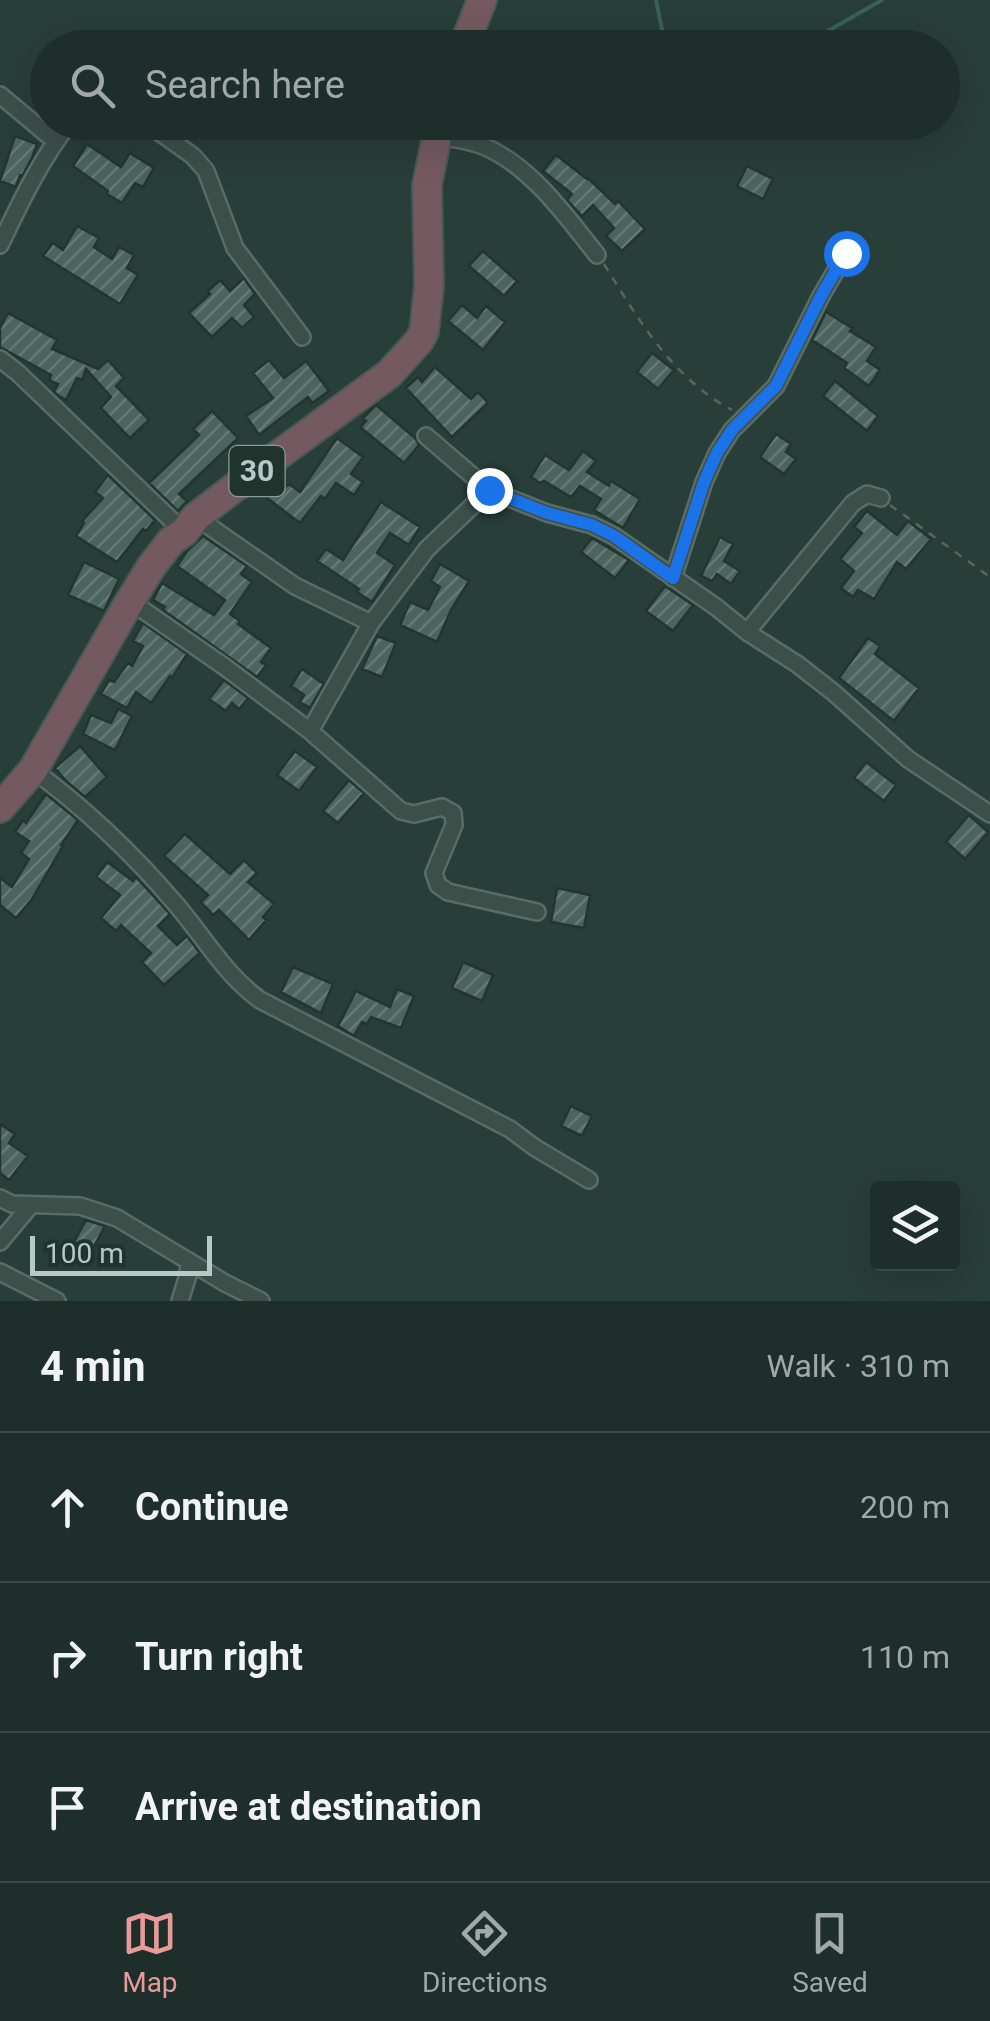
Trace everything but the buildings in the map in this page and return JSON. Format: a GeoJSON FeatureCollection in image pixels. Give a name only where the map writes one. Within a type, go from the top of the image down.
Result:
{"type":"FeatureCollection","features":[{"type":"Feature","properties":{"kind":"highway"},"geometry":{"type":"LineString","coordinates":[[470,30],[482,0]]}},
{"type":"Feature","properties":{"kind":"highway","name":"30"},"geometry":{"type":"LineString","coordinates":[[0,808],[34,770],[130,602],[171,541],[389,374],[419,341],[424,332],[429,286],[427,186],[436,140]]}},
{"type":"Feature","properties":{"kind":"street"},"geometry":{"type":"LineString","coordinates":[[0,95],[30,120]]}},
{"type":"Feature","properties":{"kind":"street"},"geometry":{"type":"LineString","coordinates":[[170,140],[206,171],[235,248],[302,337]]}},
{"type":"Feature","properties":{"kind":"street"},"geometry":{"type":"LineString","coordinates":[[468,140],[493,150],[534,181],[598,255]]}},
{"type":"Feature","properties":{"kind":"street"},"geometry":{"type":"LineString","coordinates":[[0,245],[55,141]]}},
{"type":"Feature","properties":{"kind":"street"},"geometry":{"type":"LineString","coordinates":[[673,578],[717,453],[732,430],[784,374],[797,342],[846,253]]}},
{"type":"Feature","properties":{"kind":"street"},"geometry":{"type":"LineString","coordinates":[[0,359],[118,471],[190,524],[370,624]]}},
{"type":"Feature","properties":{"kind":"street"},"geometry":{"type":"LineString","coordinates":[[426,436],[489,490],[614,536],[746,632],[797,664],[908,759],[990,814]]}},
{"type":"Feature","properties":{"kind":"street"},"geometry":{"type":"LineString","coordinates":[[310,731],[370,624],[427,549],[489,490]]}},
{"type":"Feature","properties":{"kind":"street"},"geometry":{"type":"LineString","coordinates":[[746,632],[853,502],[868,494],[881,498]]}},
{"type":"Feature","properties":{"kind":"street"},"geometry":{"type":"LineString","coordinates":[[130,602],[310,731],[405,813],[442,807],[453,813],[456,821],[434,874],[438,885],[448,892],[537,912]]}},
{"type":"Feature","properties":{"kind":"street"},"geometry":{"type":"LineString","coordinates":[[34,770],[90,814],[124,848],[176,904],[228,972],[260,1000],[510,1129],[590,1180]]}},
{"type":"Feature","properties":{"kind":"street"},"geometry":{"type":"LineString","coordinates":[[0,1198],[12,1204],[80,1206],[116,1218],[225,1284],[261,1301]]}},
{"type":"Feature","properties":{"kind":"street"},"geometry":{"type":"LineString","coordinates":[[0,1242],[30,1205]]}},
{"type":"Feature","properties":{"kind":"street"},"geometry":{"type":"LineString","coordinates":[[180,1301],[190,1261]]}},
{"type":"Feature","properties":{"kind":"street"},"geometry":{"type":"LineString","coordinates":[[0,1272],[58,1301]]}},
{"type":"Feature","properties":{"kind":"path"},"geometry":{"type":"LineString","coordinates":[[598,255],[641,325],[695,387],[748,416]]}},
{"type":"Feature","properties":{"kind":"path"},"geometry":{"type":"LineString","coordinates":[[881,498],[990,576]]}},
{"type":"Feature","properties":{"kind":"waterway"},"geometry":{"type":"LineString","coordinates":[[656,0],[662,30]]}},
{"type":"Feature","properties":{"kind":"waterway"},"geometry":{"type":"LineString","coordinates":[[830,30],[882,0]]}},
{"type":"Feature","properties":{"kind":"route"},"geometry":{"type":"LineString","coordinates":[[489,490],[547,513],[592,525],[673,578],[717,453],[732,430],[784,374],[797,342],[846,253]]}}]}
